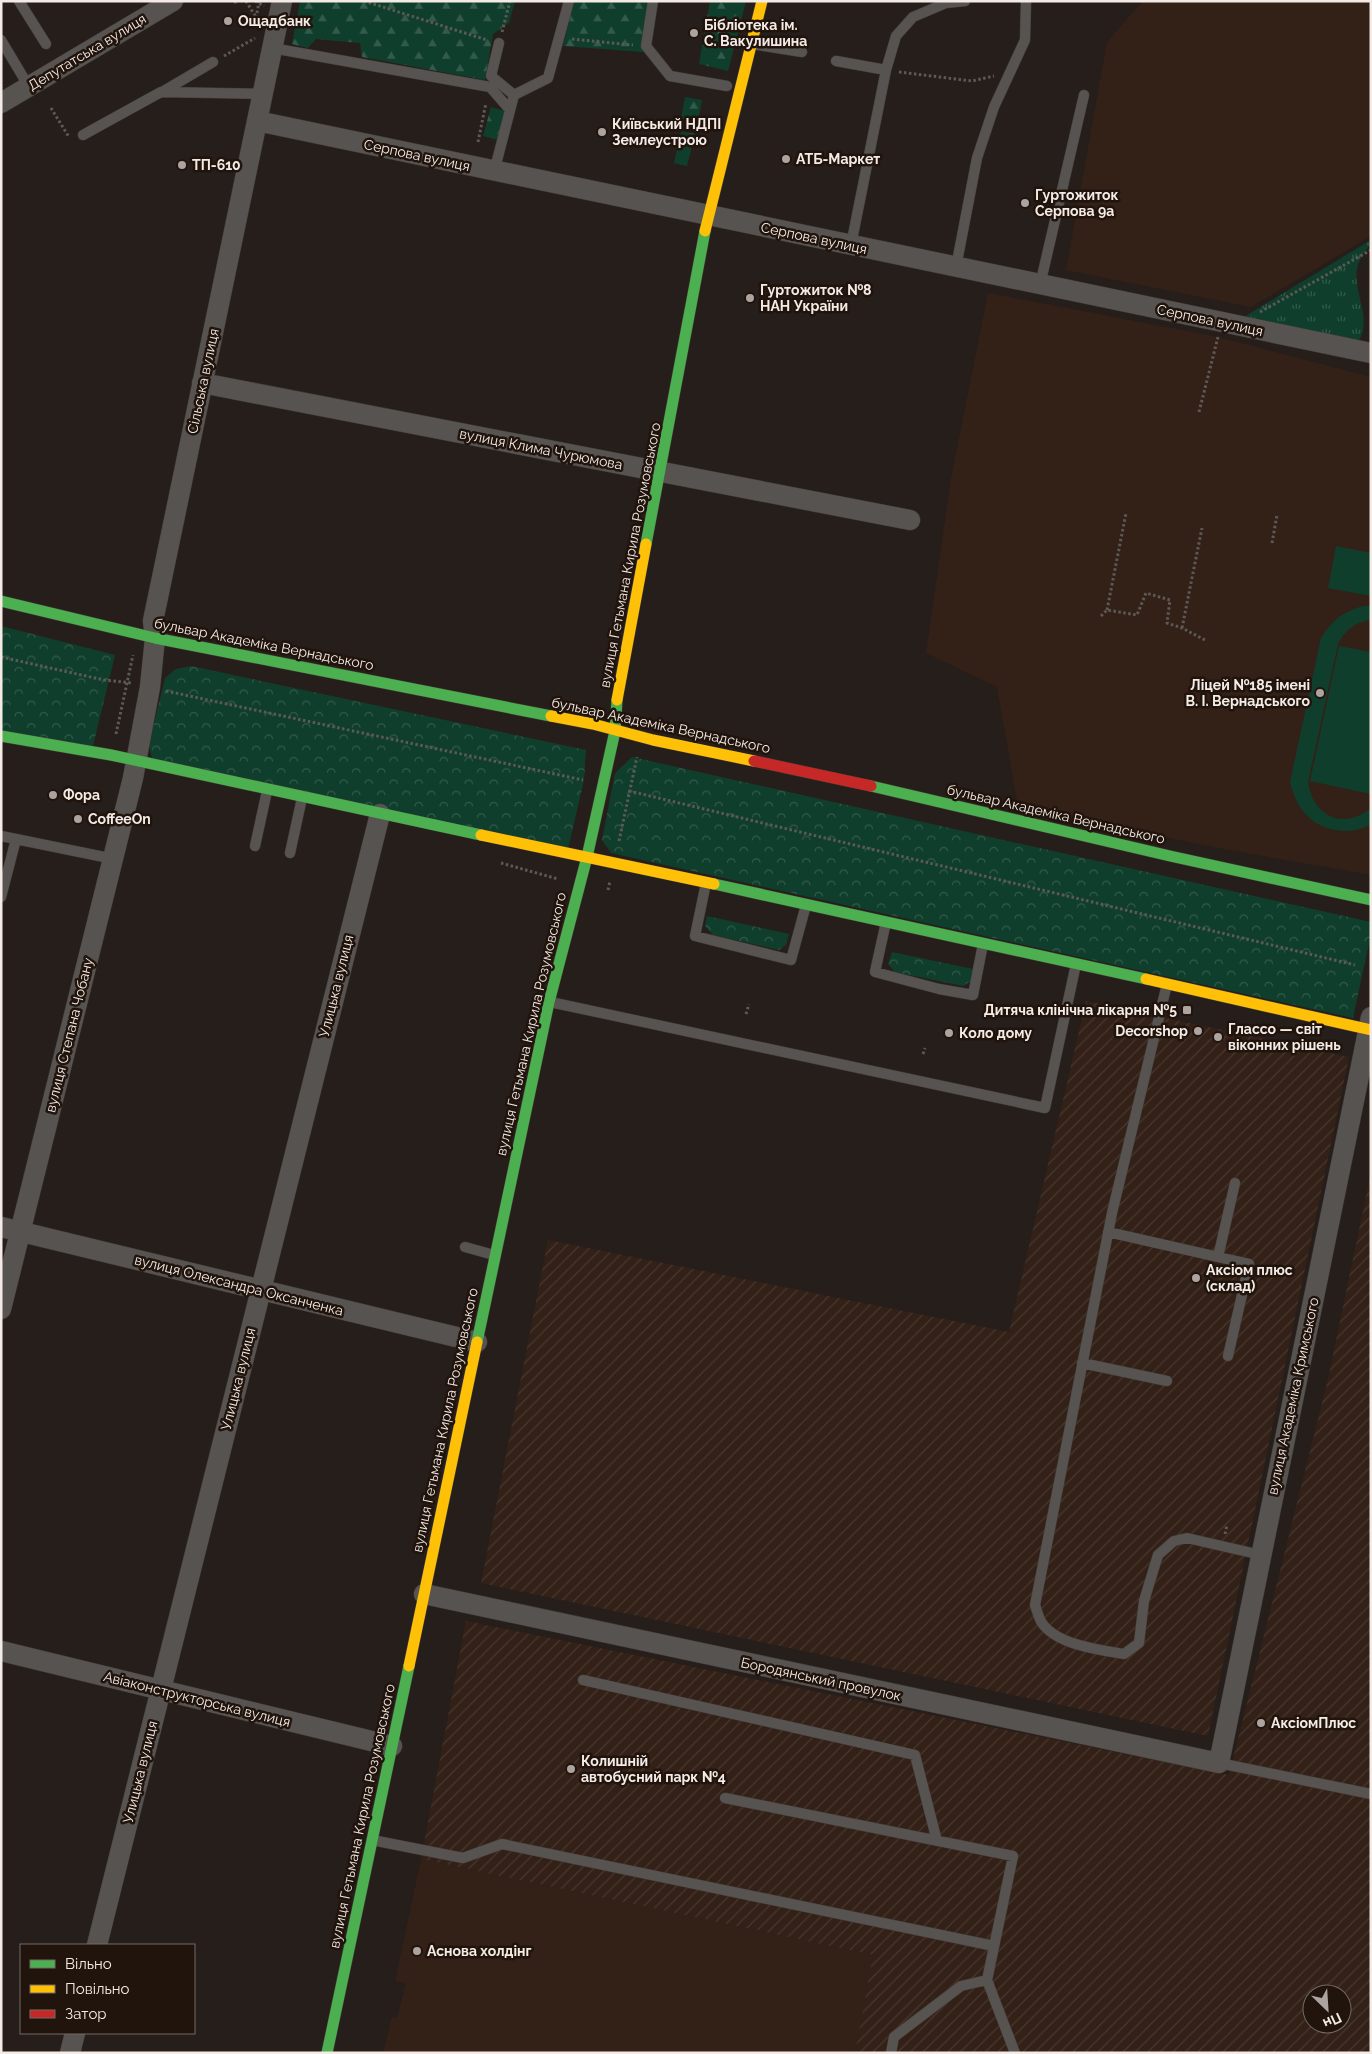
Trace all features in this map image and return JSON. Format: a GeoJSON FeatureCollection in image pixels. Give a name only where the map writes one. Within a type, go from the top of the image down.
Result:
{"type":"FeatureCollection","features":[{"type":"Feature","properties":{"kind":"main road","name":"вулиця Гетьмана Кирила Розумовського"},"geometry":{"type":"LineString","coordinates":[[328,2053],[549,1002],[578,884],[588,857],[615,731],[615,712],[708,215],[762,1]]}},
{"type":"Feature","properties":{"kind":"main road","name":"бульвар Академіка Вернадського"},"geometry":{"type":"LineString","coordinates":[[1,601],[155,638],[585,723],[641,739],[808,772],[1218,868],[1371,900]]}},
{"type":"Feature","properties":{"kind":"main road"},"geometry":{"type":"LineString","coordinates":[[1,736],[112,755],[1167,984],[1370,1026]]}},
{"type":"Feature","properties":{"kind":"street","name":"Сільська вулиця"},"geometry":{"type":"LineString","coordinates":[[136,761],[150,687],[155,638],[154,621],[263,94],[264,43],[282,1]]}},
{"type":"Feature","properties":{"kind":"street","name":"Депутатська вулиця"},"geometry":{"type":"LineString","coordinates":[[1,103],[166,3]]}},
{"type":"Feature","properties":{"kind":"street","name":"Серпова вулиця"},"geometry":{"type":"LineString","coordinates":[[257,121],[494,172],[1371,353]]}},
{"type":"Feature","properties":{"kind":"street","name":"вулиця Клима Чурюмова"},"geometry":{"type":"LineString","coordinates":[[202,383],[910,520]]}},
{"type":"Feature","properties":{"kind":"street","name":"вулиця Степана Чобану"},"geometry":{"type":"LineString","coordinates":[[1,1308],[10,1229],[114,859],[136,761]]}},
{"type":"Feature","properties":{"kind":"street","name":"Улицька вулиця"},"geometry":{"type":"LineString","coordinates":[[97,1944],[380,814]]}},
{"type":"Feature","properties":{"kind":"street","name":"вулиця Академіка Кримського"},"geometry":{"type":"LineString","coordinates":[[1218,1763],[1370,1026]]}},
{"type":"Feature","properties":{"kind":"street","name":"вулиця Олександра Оксанченка"},"geometry":{"type":"LineString","coordinates":[[10,1229],[477,1342]]}},
{"type":"Feature","properties":{"kind":"street","name":"Бородянський провулок"},"geometry":{"type":"LineString","coordinates":[[424,1594],[1218,1763]]}},
{"type":"Feature","properties":{"kind":"street","name":"Авіаконструкторська вулиця"},"geometry":{"type":"LineString","coordinates":[[1,1651],[392,1746]]}},
{"type":"Feature","properties":{"kind":"street"},"geometry":{"type":"LineString","coordinates":[[70,2053],[75,2034]]}},
{"type":"Feature","properties":{"kind":"lane"},"geometry":{"type":"LineString","coordinates":[[19,1],[46,44]]}},
{"type":"Feature","properties":{"kind":"lane"},"geometry":{"type":"LineString","coordinates":[[494,172],[514,95],[548,78],[569,1]]}},
{"type":"Feature","properties":{"kind":"lane"},"geometry":{"type":"LineString","coordinates":[[653,1],[646,46],[670,76],[727,86]]}},
{"type":"Feature","properties":{"kind":"lane"},"geometry":{"type":"LineString","coordinates":[[851,246],[886,70],[896,36],[913,17],[946,3],[965,1]]}},
{"type":"Feature","properties":{"kind":"lane"},"geometry":{"type":"LineString","coordinates":[[956,267],[977,158],[994,107],[1025,40],[1026,1]]}},
{"type":"Feature","properties":{"kind":"lane"},"geometry":{"type":"LineString","coordinates":[[1,40],[29,87]]}},
{"type":"Feature","properties":{"kind":"lane"},"geometry":{"type":"LineString","coordinates":[[264,43],[490,87],[510,110]]}},
{"type":"Feature","properties":{"kind":"lane"},"geometry":{"type":"LineString","coordinates":[[499,43],[491,76],[514,95]]}},
{"type":"Feature","properties":{"kind":"lane"},"geometry":{"type":"LineString","coordinates":[[751,43],[802,52]]}},
{"type":"Feature","properties":{"kind":"lane"},"geometry":{"type":"LineString","coordinates":[[836,61],[886,70]]}},
{"type":"Feature","properties":{"kind":"lane"},"geometry":{"type":"LineString","coordinates":[[82,135],[213,62]]}},
{"type":"Feature","properties":{"kind":"lane"},"geometry":{"type":"LineString","coordinates":[[161,92],[263,94]]}},
{"type":"Feature","properties":{"kind":"lane"},"geometry":{"type":"LineString","coordinates":[[1040,285],[1084,95]]}},
{"type":"Feature","properties":{"kind":"lane"},"geometry":{"type":"LineString","coordinates":[[255,846],[267,790]]}},
{"type":"Feature","properties":{"kind":"lane"},"geometry":{"type":"LineString","coordinates":[[290,853],[302,797]]}},
{"type":"Feature","properties":{"kind":"lane"},"geometry":{"type":"LineString","coordinates":[[1,836],[114,859]]}},
{"type":"Feature","properties":{"kind":"lane"},"geometry":{"type":"LineString","coordinates":[[1,897],[16,839]]}},
{"type":"Feature","properties":{"kind":"lane"},"geometry":{"type":"LineString","coordinates":[[706,883],[695,936],[792,960],[806,905]]}},
{"type":"Feature","properties":{"kind":"lane"},"geometry":{"type":"LineString","coordinates":[[886,922],[875,972],[939,989],[972,995],[984,943]]}},
{"type":"Feature","properties":{"kind":"lane"},"geometry":{"type":"LineString","coordinates":[[549,1002],[1045,1108],[1076,963]]}},
{"type":"Feature","properties":{"kind":"lane"},"geometry":{"type":"LineString","coordinates":[[1167,984],[1108,1232],[1035,1605],[1042,1624],[1060,1638],[1094,1649],[1124,1654],[1138,1643],[1144,1601],[1158,1555],[1174,1541],[1187,1538],[1261,1554]]}},
{"type":"Feature","properties":{"kind":"lane"},"geometry":{"type":"LineString","coordinates":[[1218,1257],[1235,1183]]}},
{"type":"Feature","properties":{"kind":"lane"},"geometry":{"type":"LineString","coordinates":[[1108,1232],[1249,1264],[1228,1356]]}},
{"type":"Feature","properties":{"kind":"lane"},"geometry":{"type":"LineString","coordinates":[[465,1247],[495,1255]]}},
{"type":"Feature","properties":{"kind":"lane"},"geometry":{"type":"LineString","coordinates":[[1082,1363],[1167,1381]]}},
{"type":"Feature","properties":{"kind":"lane"},"geometry":{"type":"LineString","coordinates":[[584,1680],[914,1755],[937,1840]]}},
{"type":"Feature","properties":{"kind":"lane"},"geometry":{"type":"LineString","coordinates":[[1218,1763],[1371,1794]]}},
{"type":"Feature","properties":{"kind":"lane"},"geometry":{"type":"LineString","coordinates":[[725,1798],[1013,1856],[987,1980],[1015,2053]]}},
{"type":"Feature","properties":{"kind":"lane"},"geometry":{"type":"LineString","coordinates":[[372,1840],[463,1858],[502,1844],[994,1946]]}},
{"type":"Feature","properties":{"kind":"lane"},"geometry":{"type":"LineString","coordinates":[[891,2053],[894,2037],[946,1997],[961,1986],[987,1980]]}},
{"type":"Feature","properties":{"kind":"path"},"geometry":{"type":"LineString","coordinates":[[246,1],[262,28]]}},
{"type":"Feature","properties":{"kind":"path"},"geometry":{"type":"LineString","coordinates":[[364,1],[499,43],[510,1]]}},
{"type":"Feature","properties":{"kind":"path"},"geometry":{"type":"LineString","coordinates":[[256,18],[258,2]]}},
{"type":"Feature","properties":{"kind":"path"},"geometry":{"type":"LineString","coordinates":[[559,38],[646,46]]}},
{"type":"Feature","properties":{"kind":"path"},"geometry":{"type":"LineString","coordinates":[[213,62],[264,43]]}},
{"type":"Feature","properties":{"kind":"path"},"geometry":{"type":"LineString","coordinates":[[886,70],[972,81],[1010,73]]}},
{"type":"Feature","properties":{"kind":"path"},"geometry":{"type":"LineString","coordinates":[[478,142],[490,87]]}},
{"type":"Feature","properties":{"kind":"path"},"geometry":{"type":"LineString","coordinates":[[51,108],[72,141],[82,135]]}},
{"type":"Feature","properties":{"kind":"path"},"geometry":{"type":"LineString","coordinates":[[1199,412],[1229,324],[1371,250]]}},
{"type":"Feature","properties":{"kind":"path"},"geometry":{"type":"LineString","coordinates":[[1101,616],[1107,610],[1126,513]]}},
{"type":"Feature","properties":{"kind":"path"},"geometry":{"type":"LineString","coordinates":[[1272,543],[1277,515]]}},
{"type":"Feature","properties":{"kind":"path"},"geometry":{"type":"LineString","coordinates":[[1182,628],[1202,528]]}},
{"type":"Feature","properties":{"kind":"path"},"geometry":{"type":"LineString","coordinates":[[1107,610],[1136,615],[1146,593],[1170,600],[1167,623],[1182,628],[1205,640]]}},
{"type":"Feature","properties":{"kind":"path"},"geometry":{"type":"LineString","coordinates":[[115,740],[133,654]]}},
{"type":"Feature","properties":{"kind":"path"},"geometry":{"type":"LineString","coordinates":[[1,657],[104,680],[132,683]]}},
{"type":"Feature","properties":{"kind":"path"},"geometry":{"type":"LineString","coordinates":[[162,690],[584,780]]}},
{"type":"Feature","properties":{"kind":"path"},"geometry":{"type":"LineString","coordinates":[[619,843],[638,751]]}},
{"type":"Feature","properties":{"kind":"path"},"geometry":{"type":"LineString","coordinates":[[629,790],[1355,965]]}},
{"type":"Feature","properties":{"kind":"path"},"geometry":{"type":"LineString","coordinates":[[746,1014],[748,1004]]}},
{"type":"Feature","properties":{"kind":"path"},"geometry":{"type":"LineString","coordinates":[[923,1054],[925,1048]]}},
{"type":"Feature","properties":{"kind":"shaded area"},"geometry":{"type":"Polygon","coordinates":[[[1143,1],[1371,1],[1371,236],[1251,307],[1066,270],[1107,42],[1143,1]]]}},
{"type":"Feature","properties":{"kind":"shaded area"},"geometry":{"type":"Polygon","coordinates":[[[988,293],[1218,337],[1371,377],[1371,875],[1218,848],[1018,806],[997,687],[926,653],[951,478],[988,293]]]}},
{"type":"Feature","properties":{"kind":"shaded area"},"geometry":{"type":"Polygon","coordinates":[[[1086,1001],[1349,1057],[1208,1736],[481,1583],[548,1240],[1009,1332],[1086,1001]]]}},
{"type":"Feature","properties":{"kind":"shaded area"},"geometry":{"type":"Polygon","coordinates":[[[1371,1172],[1371,2053],[855,2053],[873,1955],[421,1859],[466,1621],[1229,1775],[1328,1379],[1371,1172]]]}},
{"type":"Feature","properties":{"kind":"shaded area"},"geometry":{"type":"Polygon","coordinates":[[[421,1859],[873,1955],[855,2053],[383,2053],[392,2017],[397,2018],[406,1983],[395,1981],[421,1859]]]}},
{"type":"Feature","properties":{"kind":"green space"},"geometry":{"type":"Polygon","coordinates":[[[300,1],[515,1],[509,23],[493,34],[485,80],[362,57],[360,43],[316,39],[308,48],[292,44],[300,1]]]}},
{"type":"Feature","properties":{"kind":"green space"},"geometry":{"type":"Polygon","coordinates":[[[574,1],[650,1],[643,52],[563,46],[574,1]]]}},
{"type":"Feature","properties":{"kind":"green space"},"geometry":{"type":"Polygon","coordinates":[[[710,1],[746,1],[728,71],[699,64],[710,1]]]}},
{"type":"Feature","properties":{"kind":"green space"},"geometry":{"type":"Polygon","coordinates":[[[685,97],[702,100],[698,121],[681,118],[685,97]]]}},
{"type":"Feature","properties":{"kind":"green space"},"geometry":{"type":"Polygon","coordinates":[[[491,107],[505,111],[498,140],[483,136],[491,107]]]}},
{"type":"Feature","properties":{"kind":"green space"},"geometry":{"type":"Polygon","coordinates":[[[681,131],[695,134],[687,166],[674,163],[681,131]]]}},
{"type":"Feature","properties":{"kind":"green space"},"geometry":{"type":"Polygon","coordinates":[[[1371,240],[1358,264],[1357,284],[1364,321],[1360,339],[1348,341],[1239,320],[1371,240]]]}},
{"type":"Feature","properties":{"kind":"green space"},"geometry":{"type":"Polygon","coordinates":[[[1336,546],[1371,553],[1371,596],[1328,588],[1336,546]]]}},
{"type":"Feature","properties":{"kind":"green space"},"geometry":{"type":"Polygon","coordinates":[[[1363,606],[1371,606],[1371,620],[1351,628],[1338,644],[1308,782],[1311,794],[1322,811],[1340,819],[1360,815],[1371,808],[1371,824],[1353,830],[1334,830],[1309,818],[1298,804],[1290,782],[1321,638],[1339,618],[1349,611],[1363,606]]]}},
{"type":"Feature","properties":{"kind":"green space"},"geometry":{"type":"Polygon","coordinates":[[[1,626],[115,655],[92,750],[1,733],[1,626]]]}},
{"type":"Feature","properties":{"kind":"green space"},"geometry":{"type":"Polygon","coordinates":[[[1339,646],[1371,652],[1371,794],[1310,781],[1339,646]]]}},
{"type":"Feature","properties":{"kind":"green space"},"geometry":{"type":"Polygon","coordinates":[[[191,666],[586,750],[584,780],[568,849],[152,759],[149,745],[165,678],[176,669],[191,666]]]}},
{"type":"Feature","properties":{"kind":"green space"},"geometry":{"type":"Polygon","coordinates":[[[632,757],[1371,922],[1371,934],[1353,1018],[611,853],[602,840],[615,773],[632,757]]]}},
{"type":"Feature","properties":{"kind":"green space"},"geometry":{"type":"Polygon","coordinates":[[[707,916],[789,934],[786,945],[779,950],[713,935],[705,926],[707,916]]]}},
{"type":"Feature","properties":{"kind":"green space"},"geometry":{"type":"Polygon","coordinates":[[[892,952],[973,969],[971,981],[963,986],[895,972],[888,964],[892,952]]]}},
{"type":"Feature","properties":{"kind":"traffic: fast"},"geometry":{"type":"LineString","coordinates":[[646,544],[705,231]]}},
{"type":"Feature","properties":{"kind":"traffic: fast"},"geometry":{"type":"LineString","coordinates":[[1,601],[155,638],[551,716]]}},
{"type":"Feature","properties":{"kind":"traffic: fast"},"geometry":{"type":"LineString","coordinates":[[477,1342],[549,1002],[587,857],[615,731],[617,700]]}},
{"type":"Feature","properties":{"kind":"traffic: fast"},"geometry":{"type":"LineString","coordinates":[[1,736],[111,755],[481,835]]}},
{"type":"Feature","properties":{"kind":"traffic: fast"},"geometry":{"type":"LineString","coordinates":[[871,786],[1170,856],[1371,900]]}},
{"type":"Feature","properties":{"kind":"traffic: fast"},"geometry":{"type":"LineString","coordinates":[[714,884],[1146,979]]}},
{"type":"Feature","properties":{"kind":"traffic: fast"},"geometry":{"type":"LineString","coordinates":[[327,2053],[409,1666]]}},
{"type":"Feature","properties":{"kind":"traffic: slow"},"geometry":{"type":"LineString","coordinates":[[705,231],[762,1]]}},
{"type":"Feature","properties":{"kind":"traffic: slow"},"geometry":{"type":"LineString","coordinates":[[617,700],[646,544]]}},
{"type":"Feature","properties":{"kind":"traffic: slow"},"geometry":{"type":"LineString","coordinates":[[551,716],[754,761]]}},
{"type":"Feature","properties":{"kind":"traffic: slow"},"geometry":{"type":"LineString","coordinates":[[481,835],[714,884]]}},
{"type":"Feature","properties":{"kind":"traffic: slow"},"geometry":{"type":"LineString","coordinates":[[1146,979],[1371,1030]]}},
{"type":"Feature","properties":{"kind":"traffic: slow"},"geometry":{"type":"LineString","coordinates":[[409,1666],[477,1342]]}},
{"type":"Feature","properties":{"kind":"traffic: jam"},"geometry":{"type":"LineString","coordinates":[[754,761],[871,786]]}},
{"type":"Feature","properties":{"kind":"place","name":"Ощадбанк"},"geometry":{"type":"Point","coordinates":[228,21]}},
{"type":"Feature","properties":{"kind":"place","name":"Бібліотека ім. С. Вакулишина"},"geometry":{"type":"Point","coordinates":[694,33]}},
{"type":"Feature","properties":{"kind":"place","name":"Київський НДПІ Землеустрою"},"geometry":{"type":"Point","coordinates":[602,132]}},
{"type":"Feature","properties":{"kind":"place","name":"АТБ-Маркет"},"geometry":{"type":"Point","coordinates":[786,159]}},
{"type":"Feature","properties":{"kind":"place","name":"ТП-610"},"geometry":{"type":"Point","coordinates":[182,165]}},
{"type":"Feature","properties":{"kind":"place","name":"Гуртожиток Серпова 9а"},"geometry":{"type":"Point","coordinates":[1025,203]}},
{"type":"Feature","properties":{"kind":"place","name":"Гуртожиток №8 НАН України"},"geometry":{"type":"Point","coordinates":[750,298]}},
{"type":"Feature","properties":{"kind":"place","name":"Ліцей №185 імені В. І. Вернадського"},"geometry":{"type":"Point","coordinates":[1320,693]}},
{"type":"Feature","properties":{"kind":"place","name":"Фора"},"geometry":{"type":"Point","coordinates":[53,795]}},
{"type":"Feature","properties":{"kind":"place","name":"CoffeeOn"},"geometry":{"type":"Point","coordinates":[78,819]}},
{"type":"Feature","properties":{"kind":"place","name":"Дитяча клінічна лікарня №5"},"geometry":{"type":"Point","coordinates":[1187,1010]}},
{"type":"Feature","properties":{"kind":"place","name":"Decorshop"},"geometry":{"type":"Point","coordinates":[1198,1031]}},
{"type":"Feature","properties":{"kind":"place","name":"Коло дому"},"geometry":{"type":"Point","coordinates":[949,1033]}},
{"type":"Feature","properties":{"kind":"place","name":"Глассо — світ віконних рішень"},"geometry":{"type":"Point","coordinates":[1218,1037]}},
{"type":"Feature","properties":{"kind":"place","name":"Аксіом плюс (склад)"},"geometry":{"type":"Point","coordinates":[1196,1278]}},
{"type":"Feature","properties":{"kind":"place","name":"АксіомПлюс"},"geometry":{"type":"Point","coordinates":[1261,1723]}},
{"type":"Feature","properties":{"kind":"place","name":"Колишній автобусний парк №4"},"geometry":{"type":"Point","coordinates":[571,1769]}},
{"type":"Feature","properties":{"kind":"place","name":"Аснова холдінг"},"geometry":{"type":"Point","coordinates":[417,1951]}}]}
